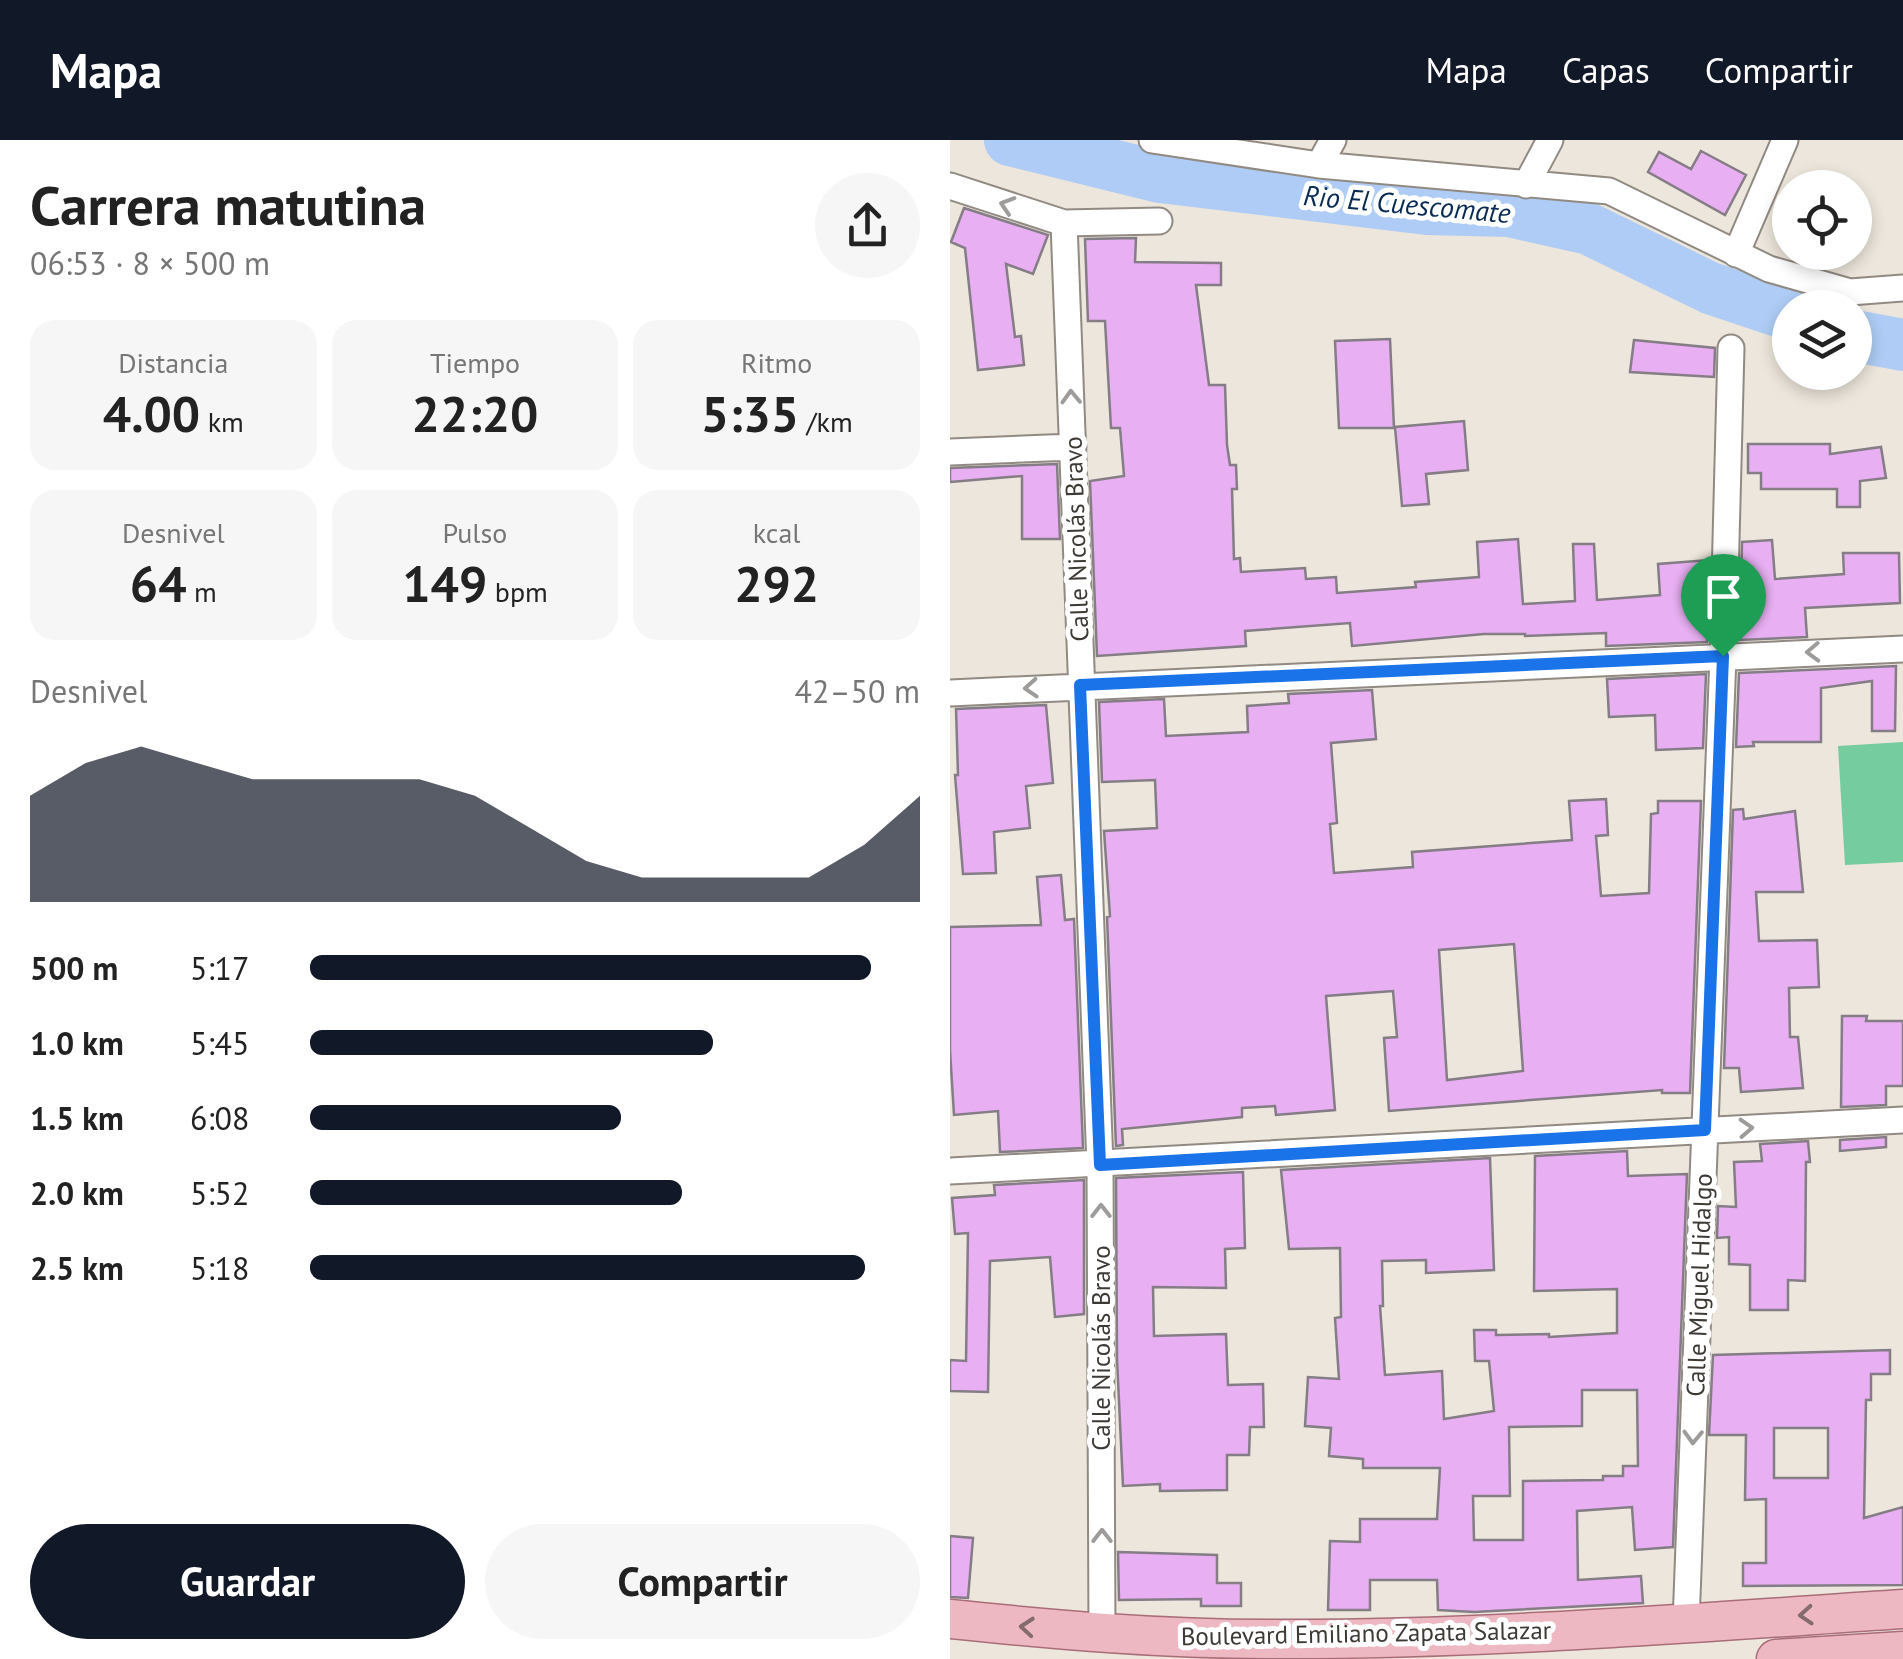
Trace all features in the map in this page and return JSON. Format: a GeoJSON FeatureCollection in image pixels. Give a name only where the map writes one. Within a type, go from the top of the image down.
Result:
{"type":"FeatureCollection","features":[{"type":"Feature","properties":{"kind":"main road","name":"Boulevard Emiliano Zapata Salazar"},"geometry":{"type":"LineString","coordinates":[[950,1619],[1102,1634],[1265,1639],[1449,1636],[1903,1608]]}},
{"type":"Feature","properties":{"kind":"main road"},"geometry":{"type":"LineString","coordinates":[[1776,1659],[1903,1651]]}},
{"type":"Feature","properties":{"kind":"street"},"geometry":{"type":"LineString","coordinates":[[1152,140],[1319,166],[1609,191],[1768,270],[1850,292],[1903,288]]}},
{"type":"Feature","properties":{"kind":"street"},"geometry":{"type":"LineString","coordinates":[[1319,166],[1332,140]]}},
{"type":"Feature","properties":{"kind":"street"},"geometry":{"type":"LineString","coordinates":[[1526,185],[1550,140]]}},
{"type":"Feature","properties":{"kind":"street"},"geometry":{"type":"LineString","coordinates":[[1736,254],[1785,140]]}},
{"type":"Feature","properties":{"kind":"street"},"geometry":{"type":"LineString","coordinates":[[950,186],[1064,224],[1159,221]]}},
{"type":"Feature","properties":{"kind":"street","name":"Calle Nicolás Bravo"},"geometry":{"type":"LineString","coordinates":[[1064,224],[1100,1165],[1102,1634]]}},
{"type":"Feature","properties":{"kind":"street","name":"Calle Miguel Hidalgo"},"geometry":{"type":"LineString","coordinates":[[1686,1623],[1731,348]]}},
{"type":"Feature","properties":{"kind":"street"},"geometry":{"type":"LineString","coordinates":[[950,452],[1073,446]]}},
{"type":"Feature","properties":{"kind":"street"},"geometry":{"type":"LineString","coordinates":[[950,693],[1903,649]]}},
{"type":"Feature","properties":{"kind":"street"},"geometry":{"type":"LineString","coordinates":[[950,1171],[1903,1120]]}},
{"type":"Feature","properties":{"kind":"green space"},"geometry":{"type":"Polygon","coordinates":[[[1903,742],[1903,862],[1845,865],[1838,746],[1903,742]]]}},
{"type":"Feature","properties":{"kind":"building"},"geometry":{"type":"Polygon","coordinates":[[[1701,151],[1746,175],[1725,215],[1648,172],[1659,152],[1691,169],[1701,151]]]}},
{"type":"Feature","properties":{"kind":"building"},"geometry":{"type":"Polygon","coordinates":[[[964,208],[1048,235],[1033,274],[1006,264],[1015,337],[1021,336],[1024,365],[978,370],[965,248],[951,242],[964,208]]]}},
{"type":"Feature","properties":{"kind":"building"},"geometry":{"type":"Polygon","coordinates":[[[1136,238],[1135,262],[1221,263],[1221,285],[1196,285],[1209,385],[1225,385],[1227,445],[1230,465],[1236,465],[1237,489],[1232,489],[1234,559],[1240,558],[1241,572],[1305,568],[1306,579],[1336,577],[1337,593],[1416,587],[1415,582],[1479,577],[1477,542],[1518,539],[1523,604],[1575,601],[1573,544],[1594,544],[1597,600],[1660,595],[1658,564],[1709,560],[1707,642],[1606,646],[1606,633],[1484,634],[1352,646],[1350,623],[1245,631],[1246,646],[1097,656],[1090,481],[1124,476],[1120,428],[1111,428],[1105,321],[1088,321],[1085,239],[1136,238]]]}},
{"type":"Feature","properties":{"kind":"building"},"geometry":{"type":"Polygon","coordinates":[[[1390,339],[1394,428],[1339,428],[1335,341],[1390,339]]]}},
{"type":"Feature","properties":{"kind":"building"},"geometry":{"type":"Polygon","coordinates":[[[1634,340],[1715,348],[1714,377],[1630,372],[1634,340]]]}},
{"type":"Feature","properties":{"kind":"building"},"geometry":{"type":"Polygon","coordinates":[[[1464,421],[1468,470],[1426,474],[1429,504],[1402,506],[1395,427],[1464,421]]]}},
{"type":"Feature","properties":{"kind":"building"},"geometry":{"type":"Polygon","coordinates":[[[1748,444],[1830,444],[1830,454],[1881,447],[1886,478],[1860,481],[1860,507],[1837,507],[1837,489],[1761,489],[1761,473],[1748,473],[1748,444]]]}},
{"type":"Feature","properties":{"kind":"building"},"geometry":{"type":"Polygon","coordinates":[[[1057,464],[1060,539],[1022,539],[1022,476],[950,482],[950,468],[1057,464]]]}},
{"type":"Feature","properties":{"kind":"building"},"geometry":{"type":"Polygon","coordinates":[[[1772,540],[1775,579],[1844,574],[1843,553],[1899,553],[1900,603],[1805,608],[1807,637],[1740,640],[1742,542],[1772,540]]]}},
{"type":"Feature","properties":{"kind":"building"},"geometry":{"type":"Polygon","coordinates":[[[1896,666],[1895,731],[1872,731],[1872,681],[1821,688],[1821,742],[1753,742],[1754,746],[1736,747],[1739,673],[1896,666]]]}},
{"type":"Feature","properties":{"kind":"building"},"geometry":{"type":"Polygon","coordinates":[[[1706,674],[1703,748],[1656,750],[1655,715],[1609,717],[1607,679],[1706,674]]]}},
{"type":"Feature","properties":{"kind":"building"},"geometry":{"type":"Polygon","coordinates":[[[1372,690],[1376,739],[1331,743],[1337,823],[1330,824],[1334,873],[1413,867],[1412,852],[1572,840],[1569,801],[1606,799],[1608,835],[1596,836],[1601,896],[1649,893],[1651,814],[1658,813],[1658,801],[1701,801],[1690,1093],[1662,1090],[1389,1111],[1384,1038],[1397,1037],[1393,991],[1326,996],[1335,1110],[1276,1115],[1275,1106],[1242,1108],[1242,1117],[1122,1129],[1123,1145],[1116,1146],[1104,831],[1157,828],[1155,780],[1102,782],[1099,702],[1164,699],[1166,736],[1248,732],[1247,706],[1289,703],[1288,694],[1372,690]],[[1514,944],[1439,950],[1447,1080],[1523,1071],[1514,944]]]}},
{"type":"Feature","properties":{"kind":"building"},"geometry":{"type":"Polygon","coordinates":[[[1046,705],[1053,783],[1026,786],[1030,828],[994,832],[996,873],[963,874],[955,775],[956,709],[1046,705]]]}},
{"type":"Feature","properties":{"kind":"building"},"geometry":{"type":"Polygon","coordinates":[[[1743,809],[1744,819],[1795,811],[1803,892],[1756,892],[1759,941],[1817,940],[1819,987],[1789,988],[1790,1037],[1798,1037],[1803,1088],[1741,1092],[1739,1068],[1724,1068],[1733,810],[1743,809]]]}},
{"type":"Feature","properties":{"kind":"building"},"geometry":{"type":"Polygon","coordinates":[[[1061,875],[1065,920],[1074,919],[1083,1148],[1000,1152],[998,1111],[954,1115],[950,927],[1041,925],[1037,877],[1061,875]]]}},
{"type":"Feature","properties":{"kind":"building"},"geometry":{"type":"Polygon","coordinates":[[[1842,1016],[1867,1016],[1866,1021],[1903,1021],[1903,1086],[1886,1086],[1886,1105],[1841,1107],[1842,1016]]]}},
{"type":"Feature","properties":{"kind":"building"},"geometry":{"type":"Polygon","coordinates":[[[1886,1137],[1886,1147],[1840,1151],[1840,1140],[1886,1137]]]}},
{"type":"Feature","properties":{"kind":"building"},"geometry":{"type":"Polygon","coordinates":[[[1808,1141],[1805,1281],[1788,1280],[1788,1310],[1750,1310],[1750,1265],[1729,1264],[1729,1237],[1717,1238],[1718,1206],[1736,1207],[1734,1162],[1762,1161],[1760,1144],[1808,1141]]]}},
{"type":"Feature","properties":{"kind":"building"},"geometry":{"type":"Polygon","coordinates":[[[1627,1151],[1628,1176],[1687,1174],[1673,1547],[1635,1550],[1632,1507],[1577,1511],[1578,1580],[1641,1576],[1643,1603],[1474,1612],[1438,1610],[1437,1580],[1370,1580],[1370,1610],[1328,1610],[1330,1541],[1360,1542],[1360,1519],[1437,1519],[1440,1468],[1363,1468],[1363,1459],[1329,1456],[1331,1428],[1305,1426],[1308,1377],[1339,1379],[1335,1318],[1341,1317],[1340,1248],[1289,1249],[1281,1170],[1490,1158],[1494,1270],[1426,1273],[1426,1260],[1382,1261],[1380,1306],[1385,1375],[1442,1371],[1444,1419],[1494,1411],[1489,1361],[1475,1361],[1474,1330],[1549,1337],[1617,1333],[1617,1289],[1534,1291],[1535,1156],[1627,1151]],[[1582,1390],[1582,1426],[1509,1427],[1510,1496],[1473,1496],[1474,1540],[1523,1540],[1523,1481],[1603,1480],[1603,1476],[1623,1476],[1623,1466],[1638,1466],[1637,1390],[1582,1390]]]}},
{"type":"Feature","properties":{"kind":"building"},"geometry":{"type":"Polygon","coordinates":[[[1243,1172],[1245,1248],[1225,1249],[1226,1288],[1153,1287],[1154,1336],[1226,1334],[1228,1385],[1263,1384],[1264,1427],[1250,1427],[1249,1455],[1227,1455],[1227,1490],[1160,1491],[1160,1484],[1123,1486],[1117,1359],[1116,1178],[1243,1172]]]}},
{"type":"Feature","properties":{"kind":"building"},"geometry":{"type":"Polygon","coordinates":[[[1084,1180],[1084,1314],[1055,1317],[1050,1257],[990,1261],[988,1392],[950,1391],[950,1360],[966,1361],[968,1233],[955,1234],[952,1198],[995,1195],[994,1185],[1084,1180]]]}},
{"type":"Feature","properties":{"kind":"building"},"geometry":{"type":"Polygon","coordinates":[[[1890,1350],[1890,1374],[1871,1374],[1871,1400],[1866,1400],[1864,1518],[1903,1507],[1903,1585],[1743,1586],[1743,1563],[1766,1563],[1766,1499],[1745,1500],[1746,1435],[1709,1435],[1713,1355],[1890,1350]],[[1774,1428],[1774,1478],[1828,1478],[1828,1428],[1774,1428]]]}},
{"type":"Feature","properties":{"kind":"building"},"geometry":{"type":"Polygon","coordinates":[[[950,1536],[973,1538],[968,1598],[950,1597],[950,1536]]]}},
{"type":"Feature","properties":{"kind":"building"},"geometry":{"type":"Polygon","coordinates":[[[1118,1552],[1217,1555],[1217,1583],[1241,1583],[1241,1606],[1201,1606],[1201,1599],[1119,1600],[1118,1552]]]}},
{"type":"Feature","properties":{"kind":"waterway","name":"Rio El Cuescomate"},"geometry":{"type":"LineString","coordinates":[[1010,140],[1160,177],[1427,209],[1509,211],[1589,229],[1710,288],[1772,309]]}},
{"type":"Feature","properties":{"kind":"waterway","name":"Rio El Cuescomate"},"geometry":{"type":"LineString","coordinates":[[1872,339],[1903,345]]}},
{"type":"Feature","properties":{"kind":"route"},"geometry":{"type":"LineString","coordinates":[[1723,656],[1705,1130],[1100,1165],[1080,685],[1723,656]]}}]}
